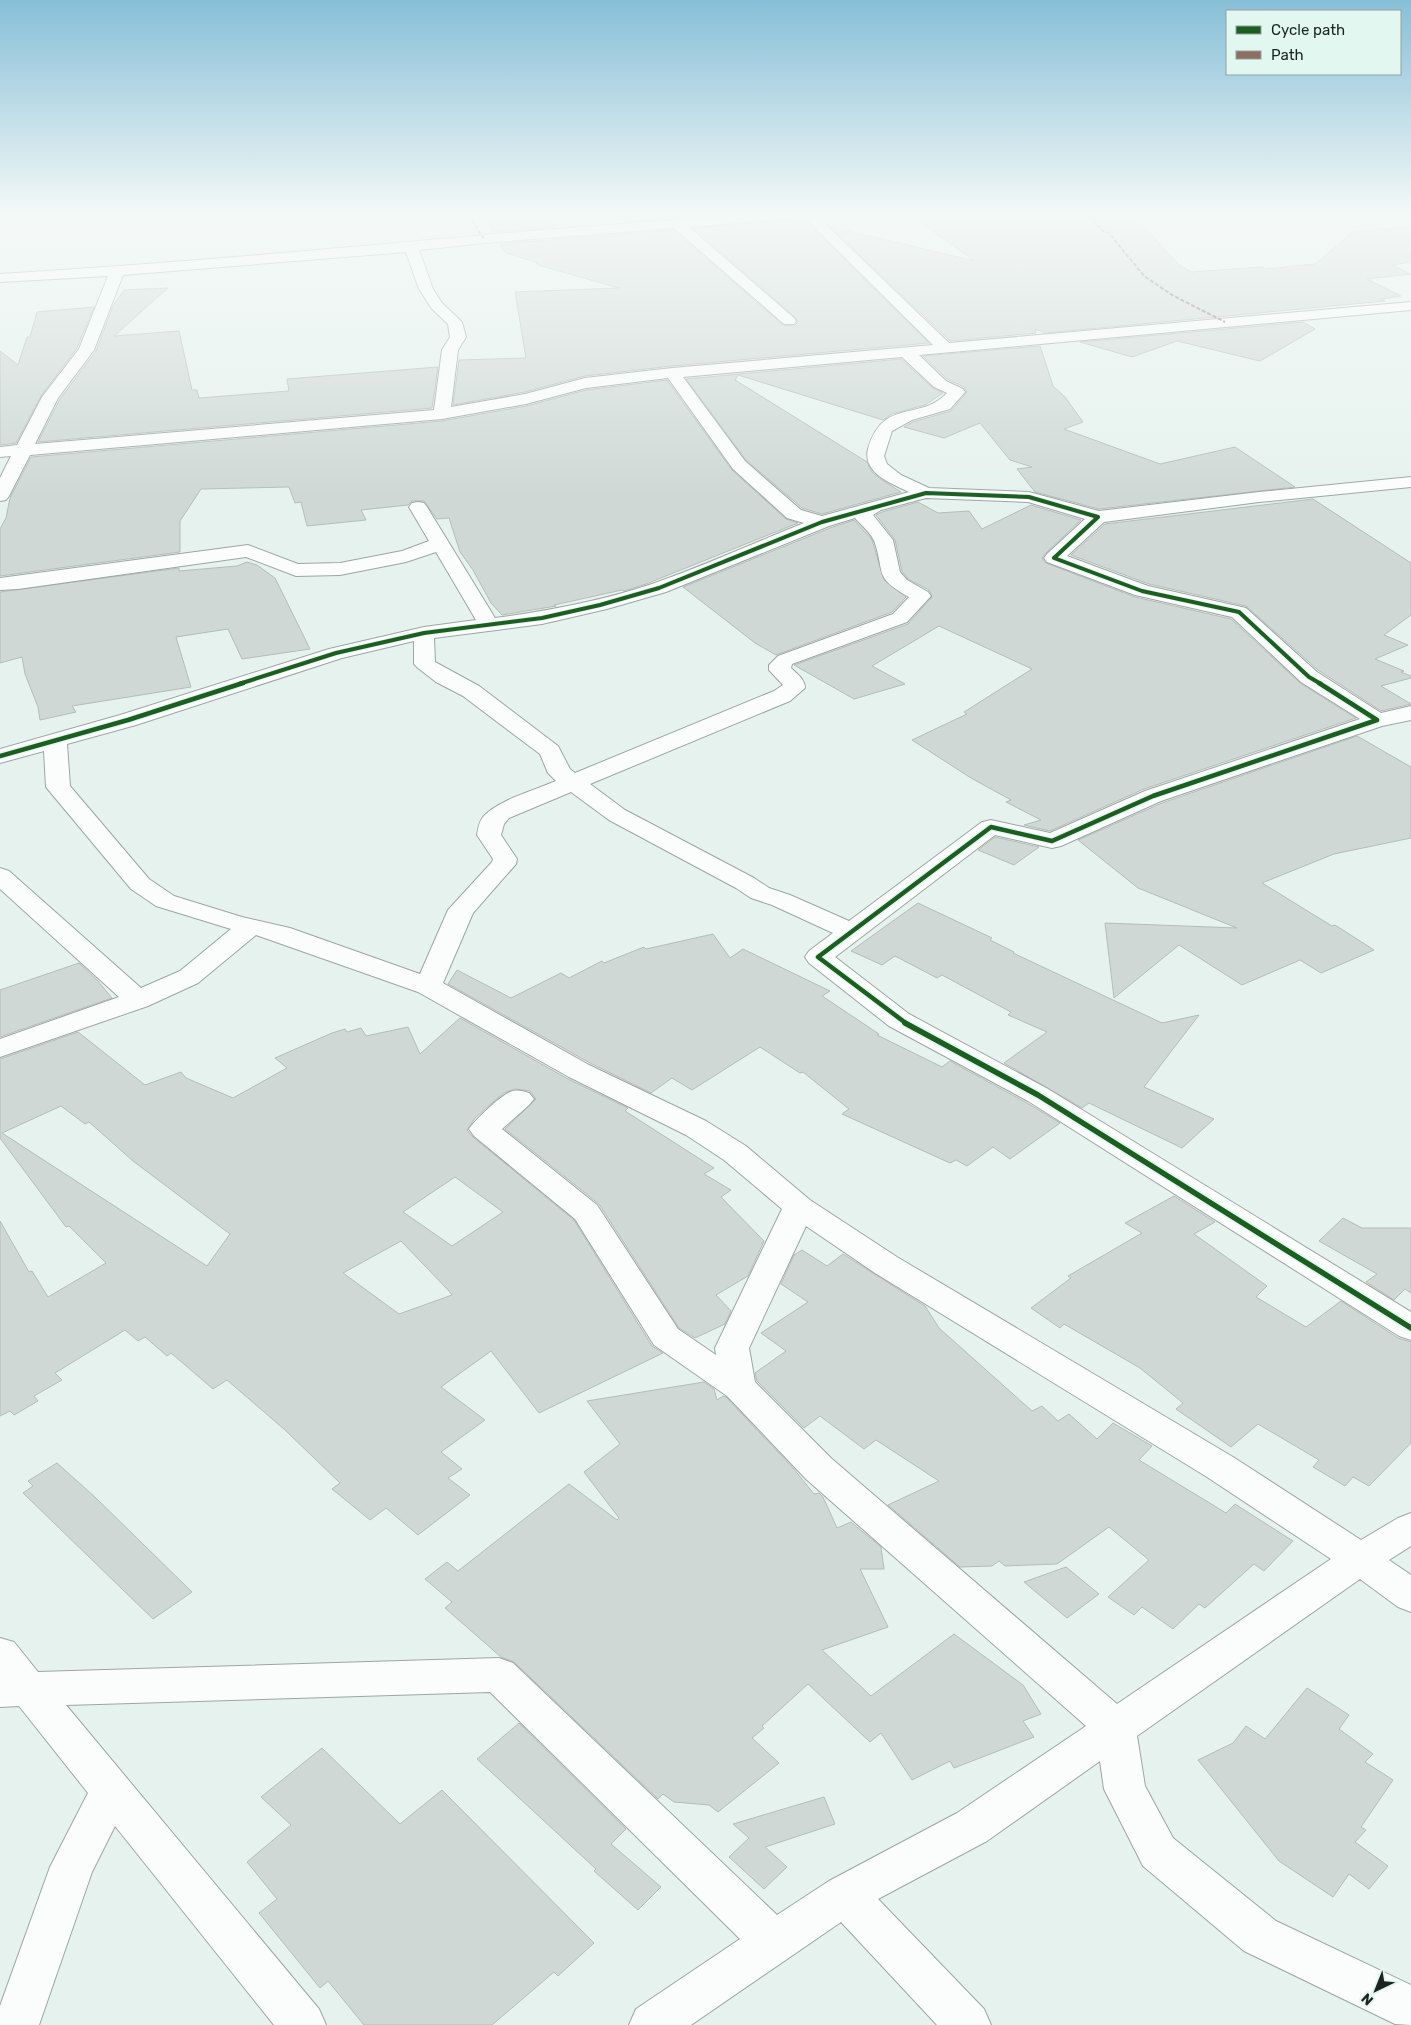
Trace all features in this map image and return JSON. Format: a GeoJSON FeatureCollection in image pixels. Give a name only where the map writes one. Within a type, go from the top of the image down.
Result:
{"type":"FeatureCollection","features":[{"type":"Feature","properties":{"kind":"street"},"geometry":{"type":"LineString","coordinates":[[0,496],[50,397],[86,350],[102,310]]}},
{"type":"Feature","properties":{"kind":"street"},"geometry":{"type":"LineString","coordinates":[[439,310],[455,322],[458,337],[450,350],[442,414]]}},
{"type":"Feature","properties":{"kind":"street"},"geometry":{"type":"LineString","coordinates":[[776,310],[789,321]]}},
{"type":"Feature","properties":{"kind":"street"},"geometry":{"type":"LineString","coordinates":[[906,310],[945,348]]}},
{"type":"Feature","properties":{"kind":"street"},"geometry":{"type":"LineString","coordinates":[[0,452],[442,414],[526,399],[585,383],[672,373],[1372,310]]}},
{"type":"Feature","properties":{"kind":"street"},"geometry":{"type":"LineString","coordinates":[[906,352],[940,384],[957,392],[944,406],[906,416],[886,427],[881,434],[875,456],[879,467],[895,479],[926,493]]}},
{"type":"Feature","properties":{"kind":"street"},"geometry":{"type":"LineString","coordinates":[[672,373],[739,465],[794,514],[822,522]]}},
{"type":"Feature","properties":{"kind":"street"},"geometry":{"type":"LineString","coordinates":[[0,756],[128,720],[336,653],[424,633],[542,618],[600,605],[659,588],[822,522],[926,493],[1029,497],[1098,517],[1259,497],[1411,482]]}},
{"type":"Feature","properties":{"kind":"street"},"geometry":{"type":"LineString","coordinates":[[428,986],[461,910],[504,864],[505,859],[489,835],[492,822],[501,813],[572,782],[696,734],[782,696],[794,688],[794,683],[780,670],[780,665],[786,660],[900,618],[921,596],[900,584],[890,573],[884,540],[862,514],[875,506]]}},
{"type":"Feature","properties":{"kind":"street"},"geometry":{"type":"LineString","coordinates":[[418,507],[490,626]]}},
{"type":"Feature","properties":{"kind":"street"},"geometry":{"type":"LineString","coordinates":[[1098,517],[1054,558],[1142,591],[1239,612],[1309,677],[1377,720]]}},
{"type":"Feature","properties":{"kind":"street"},"geometry":{"type":"LineString","coordinates":[[0,584],[248,551],[296,570],[340,569],[406,556],[440,544]]}},
{"type":"Feature","properties":{"kind":"street"},"geometry":{"type":"LineString","coordinates":[[424,633],[425,664],[444,677],[471,691],[550,751],[560,773],[617,816],[745,883],[760,893],[781,900],[851,932]]}},
{"type":"Feature","properties":{"kind":"street"},"geometry":{"type":"LineString","coordinates":[[1411,713],[1377,720],[1153,796],[1052,841],[991,827],[818,957],[899,1020],[1038,1095],[1411,1328]]}},
{"type":"Feature","properties":{"kind":"street"},"geometry":{"type":"LineString","coordinates":[[55,741],[58,786],[140,884],[165,901],[250,927],[281,934],[428,986],[586,1075],[696,1128],[735,1153],[799,1207],[886,1266],[1220,1467],[1360,1559],[1411,1596]]}},
{"type":"Feature","properties":{"kind":"street"},"geometry":{"type":"LineString","coordinates":[[0,876],[138,1000]]}},
{"type":"Feature","properties":{"kind":"street"},"geometry":{"type":"LineString","coordinates":[[0,1049],[138,1000],[189,977],[250,927]]}},
{"type":"Feature","properties":{"kind":"street"},"geometry":{"type":"LineString","coordinates":[[519,1099],[484,1129],[586,1212],[666,1337],[739,1387],[819,1469],[1115,1727],[1125,1790],[1158,1852],[1260,1936],[1411,2008]]}},
{"type":"Feature","properties":{"kind":"street"},"geometry":{"type":"LineString","coordinates":[[739,1387],[732,1348],[799,1207]]}},
{"type":"Feature","properties":{"kind":"street"},"geometry":{"type":"LineString","coordinates":[[652,2025],[844,1896],[972,1827],[1360,1559],[1411,1528]]}},
{"type":"Feature","properties":{"kind":"street"},"geometry":{"type":"LineString","coordinates":[[0,1654],[14,1689],[111,1791],[303,2025]]}},
{"type":"Feature","properties":{"kind":"street"},"geometry":{"type":"LineString","coordinates":[[14,1689],[498,1675],[775,1943]]}},
{"type":"Feature","properties":{"kind":"street"},"geometry":{"type":"LineString","coordinates":[[16,2025],[72,1867],[111,1791]]}},
{"type":"Feature","properties":{"kind":"street"},"geometry":{"type":"LineString","coordinates":[[844,1896],[968,2025]]}},
{"type":"Feature","properties":{"kind":"building"},"geometry":{"type":"Polygon","coordinates":[[[93,310],[77,348],[41,396],[16,443],[0,445],[0,351],[18,365],[27,337],[30,337],[37,312],[93,310]]]}},
{"type":"Feature","properties":{"kind":"building"},"geometry":{"type":"Polygon","coordinates":[[[112,310],[144,310],[114,336],[179,331],[192,390],[197,390],[199,398],[289,391],[287,379],[438,367],[432,408],[38,442],[60,399],[96,351],[112,310]]]}},
{"type":"Feature","properties":{"kind":"building"},"geometry":{"type":"Polygon","coordinates":[[[518,310],[765,310],[783,325],[794,326],[798,322],[786,310],[895,310],[929,343],[672,366],[585,376],[525,392],[453,405],[459,360],[526,358],[518,310]]]}},
{"type":"Feature","properties":{"kind":"building"},"geometry":{"type":"Polygon","coordinates":[[[917,310],[1295,310],[1046,333],[1035,329],[1036,333],[950,341],[917,310]]]}},
{"type":"Feature","properties":{"kind":"building"},"geometry":{"type":"Polygon","coordinates":[[[1303,322],[1315,329],[1260,361],[1177,341],[1132,357],[1080,342],[1303,322]]]}},
{"type":"Feature","properties":{"kind":"building"},"geometry":{"type":"Polygon","coordinates":[[[1040,346],[1053,386],[1065,397],[1083,422],[1064,429],[1160,464],[1235,447],[1295,487],[1099,509],[1035,492],[1017,469],[1032,467],[1010,460],[980,423],[944,438],[904,427],[913,422],[951,411],[967,392],[964,387],[947,379],[923,356],[1040,346]]]}},
{"type":"Feature","properties":{"kind":"building"},"geometry":{"type":"Polygon","coordinates":[[[901,359],[933,388],[943,393],[925,405],[892,414],[883,420],[738,375],[735,380],[867,462],[872,472],[901,492],[822,514],[802,508],[746,460],[686,379],[901,359]]]}},
{"type":"Feature","properties":{"kind":"building"},"geometry":{"type":"Polygon","coordinates":[[[667,380],[732,470],[786,519],[798,523],[624,591],[554,605],[556,606],[502,615],[491,603],[473,570],[460,552],[449,518],[437,519],[424,501],[412,501],[408,505],[361,510],[366,520],[307,526],[301,502],[295,503],[289,487],[201,489],[180,521],[180,552],[0,576],[0,529],[6,518],[10,498],[31,457],[442,421],[526,406],[586,390],[667,380]]]}},
{"type":"Feature","properties":{"kind":"building"},"geometry":{"type":"Polygon","coordinates":[[[1313,499],[1411,563],[1411,615],[1384,635],[1408,645],[1375,659],[1404,671],[1401,672],[1411,676],[1411,678],[1381,686],[1411,704],[1381,711],[1318,670],[1246,606],[1149,584],[1071,555],[1105,524],[1313,499]]]}},
{"type":"Feature","properties":{"kind":"building"},"geometry":{"type":"Polygon","coordinates":[[[918,502],[938,513],[969,511],[982,529],[1031,505],[1081,520],[1046,553],[1042,558],[1046,563],[1135,597],[1231,619],[1300,683],[1356,718],[1144,789],[1050,831],[1024,825],[1041,820],[1006,802],[1011,800],[971,778],[912,740],[967,714],[964,712],[1032,669],[939,626],[872,666],[905,684],[854,699],[794,665],[908,624],[932,597],[929,590],[908,579],[902,571],[895,540],[876,515],[918,502]]]}},
{"type":"Feature","properties":{"kind":"building"},"geometry":{"type":"Polygon","coordinates":[[[854,520],[872,540],[884,580],[906,597],[892,612],[776,655],[755,643],[683,587],[830,528],[854,520]]]}},
{"type":"Feature","properties":{"kind":"building"},"geometry":{"type":"Polygon","coordinates":[[[247,562],[257,565],[275,578],[310,649],[242,659],[228,629],[176,637],[191,687],[72,706],[76,712],[40,720],[38,707],[25,674],[22,657],[0,663],[0,592],[179,568],[179,571],[237,566],[247,562]]]}},
{"type":"Feature","properties":{"kind":"building"},"geometry":{"type":"Polygon","coordinates":[[[1357,736],[1411,767],[1411,838],[1334,854],[1262,883],[1374,950],[1321,973],[1300,960],[1242,985],[1179,945],[1114,998],[1105,923],[1237,928],[1138,888],[1078,840],[1162,803],[1357,736]]]}},
{"type":"Feature","properties":{"kind":"building"},"geometry":{"type":"Polygon","coordinates":[[[995,837],[1039,847],[1014,865],[978,850],[995,837]]]}},
{"type":"Feature","properties":{"kind":"building"},"geometry":{"type":"Polygon","coordinates":[[[918,903],[992,938],[990,940],[1013,953],[1162,1023],[1199,1015],[1144,1087],[1214,1119],[1182,1148],[1089,1103],[1082,1108],[1004,1063],[1047,1032],[1008,1015],[1011,1012],[942,975],[937,978],[895,956],[882,965],[851,951],[918,903]]]}},
{"type":"Feature","properties":{"kind":"building"},"geometry":{"type":"Polygon","coordinates":[[[713,934],[730,958],[743,949],[830,991],[822,996],[879,1034],[877,1035],[942,1067],[950,1061],[1060,1123],[1010,1159],[993,1147],[967,1166],[956,1160],[950,1163],[842,1114],[849,1109],[803,1072],[800,1073],[760,1047],[692,1090],[672,1078],[651,1093],[590,1063],[448,984],[457,970],[511,998],[561,973],[569,978],[602,961],[604,963],[644,947],[646,949],[713,934]]]}},
{"type":"Feature","properties":{"kind":"building"},"geometry":{"type":"Polygon","coordinates":[[[79,963],[112,998],[0,1037],[0,990],[79,963]]]}},
{"type":"Feature","properties":{"kind":"building"},"geometry":{"type":"Polygon","coordinates":[[[460,1018],[568,1079],[628,1108],[625,1111],[714,1168],[704,1174],[731,1190],[721,1197],[764,1241],[748,1276],[716,1295],[731,1311],[725,1324],[695,1338],[679,1328],[599,1204],[505,1129],[536,1099],[530,1091],[515,1089],[504,1093],[493,1102],[475,1118],[467,1130],[574,1220],[652,1346],[663,1353],[539,1413],[491,1351],[441,1387],[485,1420],[441,1452],[462,1469],[448,1478],[470,1495],[418,1535],[386,1508],[370,1520],[332,1489],[340,1483],[285,1430],[227,1380],[213,1389],[171,1353],[167,1356],[145,1337],[138,1341],[125,1330],[55,1373],[62,1380],[34,1396],[38,1401],[14,1415],[10,1411],[0,1416],[0,1221],[29,1272],[32,1271],[48,1297],[106,1263],[69,1226],[66,1227],[0,1138],[0,1059],[78,1032],[145,1085],[181,1072],[186,1078],[233,1098],[287,1068],[275,1058],[345,1029],[347,1032],[361,1028],[366,1036],[408,1027],[420,1054],[460,1018]],[[61,1106],[2,1133],[207,1266],[230,1234],[133,1161],[89,1122],[85,1124],[61,1106]],[[455,1177],[403,1212],[452,1246],[503,1212],[455,1177]],[[401,1241],[343,1273],[399,1314],[452,1295],[401,1241]]]}},
{"type":"Feature","properties":{"kind":"building"},"geometry":{"type":"Polygon","coordinates":[[[1174,1196],[1215,1222],[1194,1234],[1267,1286],[1256,1297],[1306,1327],[1341,1301],[1398,1338],[1411,1342],[1411,1443],[1369,1486],[1353,1477],[1345,1486],[1313,1467],[1319,1460],[1258,1424],[1231,1447],[1176,1409],[1183,1403],[1140,1368],[1064,1324],[1060,1328],[1031,1308],[1071,1278],[1068,1276],[1142,1233],[1125,1223],[1174,1196]]]}},
{"type":"Feature","properties":{"kind":"building"},"geometry":{"type":"Polygon","coordinates":[[[1343,1218],[1362,1228],[1411,1228],[1411,1293],[1405,1289],[1394,1300],[1366,1282],[1377,1274],[1319,1241],[1343,1218]]]}},
{"type":"Feature","properties":{"kind":"building"},"geometry":{"type":"Polygon","coordinates":[[[802,1250],[827,1266],[843,1254],[925,1306],[939,1328],[1032,1411],[1042,1406],[1058,1421],[1069,1414],[1097,1439],[1113,1423],[1152,1446],[1139,1460],[1226,1513],[1235,1504],[1293,1541],[1264,1571],[1254,1564],[1205,1608],[1199,1604],[1173,1629],[1142,1607],[1134,1615],[1108,1597],[1149,1560],[1109,1527],[1057,1564],[1005,1566],[999,1561],[992,1566],[960,1567],[888,1505],[939,1481],[876,1440],[864,1449],[820,1416],[804,1428],[757,1381],[755,1373],[786,1351],[761,1333],[808,1302],[781,1284],[794,1255],[802,1250]]]}},
{"type":"Feature","properties":{"kind":"building"},"geometry":{"type":"Polygon","coordinates":[[[704,1382],[714,1389],[717,1400],[723,1396],[726,1397],[793,1468],[814,1494],[819,1493],[823,1497],[837,1528],[851,1522],[881,1547],[884,1569],[860,1569],[888,1627],[822,1650],[871,1696],[954,1634],[1023,1685],[1041,1714],[1023,1721],[1034,1737],[954,1768],[950,1761],[912,1780],[881,1733],[870,1742],[808,1684],[762,1726],[764,1728],[752,1738],[779,1763],[718,1812],[709,1805],[674,1802],[663,1794],[658,1799],[514,1662],[501,1657],[445,1608],[452,1602],[425,1579],[447,1562],[458,1571],[569,1484],[617,1520],[619,1518],[584,1472],[620,1444],[587,1401],[704,1382]]]}},
{"type":"Feature","properties":{"kind":"building"},"geometry":{"type":"Polygon","coordinates":[[[57,1463],[96,1498],[192,1592],[153,1619],[23,1493],[33,1486],[28,1481],[57,1463]]]}},
{"type":"Feature","properties":{"kind":"building"},"geometry":{"type":"Polygon","coordinates":[[[1066,1567],[1099,1594],[1067,1618],[1024,1582],[1066,1567]]]}},
{"type":"Feature","properties":{"kind":"building"},"geometry":{"type":"Polygon","coordinates":[[[1307,1688],[1349,1715],[1339,1729],[1373,1754],[1365,1762],[1393,1780],[1361,1827],[1366,1830],[1355,1842],[1388,1866],[1369,1889],[1349,1874],[1333,1897],[1279,1861],[1198,1760],[1233,1743],[1246,1726],[1265,1739],[1307,1688]]]}},
{"type":"Feature","properties":{"kind":"building"},"geometry":{"type":"Polygon","coordinates":[[[519,1723],[626,1829],[611,1844],[661,1887],[638,1910],[594,1871],[596,1869],[477,1759],[519,1723]]]}},
{"type":"Feature","properties":{"kind":"building"},"geometry":{"type":"Polygon","coordinates":[[[322,1748],[400,1824],[442,1790],[594,1943],[558,1976],[554,1972],[492,2025],[364,2025],[328,1981],[320,1988],[259,1913],[277,1899],[247,1862],[291,1825],[261,1797],[322,1748]]]}},
{"type":"Feature","properties":{"kind":"building"},"geometry":{"type":"Polygon","coordinates":[[[824,1797],[835,1824],[765,1847],[787,1867],[764,1889],[729,1857],[749,1838],[733,1824],[824,1797]]]}},
{"type":"Feature","properties":{"kind":"marked path"},"geometry":{"type":"LineString","coordinates":[[1200,310],[1225,322]]}},
{"type":"Feature","properties":{"kind":"cycle path"},"geometry":{"type":"LineString","coordinates":[[0,756],[128,720],[336,653],[424,633],[542,618],[600,605],[659,588],[822,522],[926,493],[1029,497],[1098,517],[1054,558],[1142,591],[1239,612],[1309,677],[1377,720],[1153,796],[1052,841],[991,827],[818,957],[899,1020],[1038,1095],[1411,1328]]}}]}
